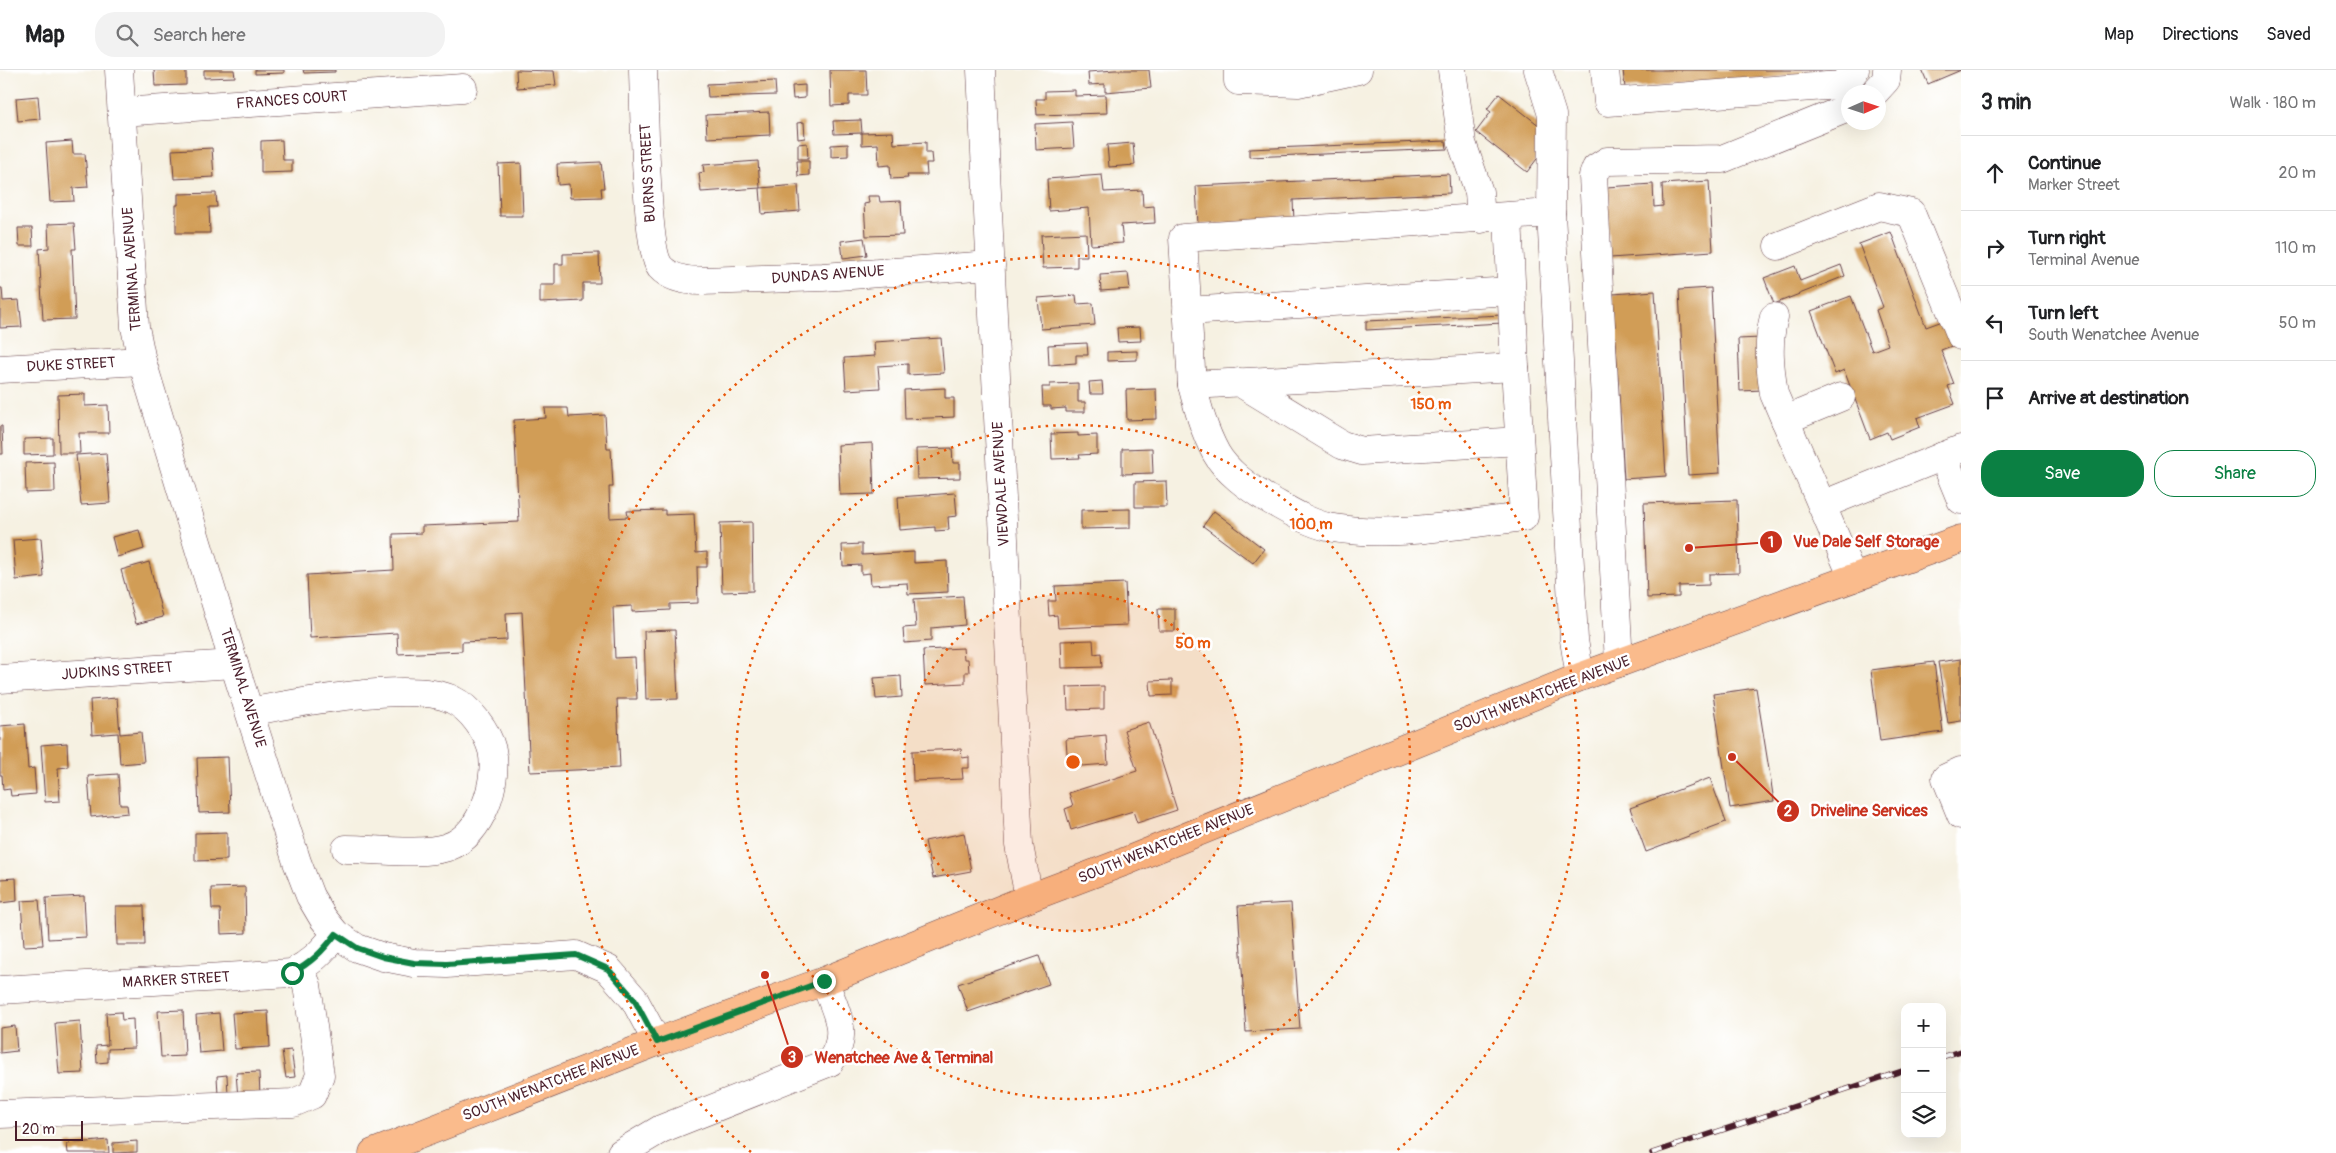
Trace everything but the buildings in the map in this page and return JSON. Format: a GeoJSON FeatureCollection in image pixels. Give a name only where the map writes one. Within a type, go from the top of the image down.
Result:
{"type":"FeatureCollection","features":[{"type":"Feature","properties":{"kind":"main road","name":"SOUTH WENATCHEE AVENUE"},"geometry":{"type":"LineString","coordinates":[[373,1153],[657,1042],[824,981],[1029,898],[1124,862],[1580,677],[1961,539]]}},
{"type":"Feature","properties":{"kind":"street","name":"TERMINAL AVENUE"},"geometry":{"type":"LineString","coordinates":[[119,70],[135,327],[142,361],[234,664],[310,896],[336,934],[365,951],[383,957],[414,963],[447,964],[576,955],[608,969],[634,999],[657,1042]]}},
{"type":"Feature","properties":{"kind":"street","name":"BURNS STREET"},"geometry":{"type":"LineString","coordinates":[[642,70],[650,223],[654,252],[659,266],[666,273]]}},
{"type":"Feature","properties":{"kind":"street","name":"VIEWDALE AVENUE"},"geometry":{"type":"LineString","coordinates":[[981,70],[1018,835],[1029,898]]}},
{"type":"Feature","properties":{"kind":"street"},"geometry":{"type":"LineString","coordinates":[[1238,70],[1238,81],[1298,83],[1358,70]]}},
{"type":"Feature","properties":{"kind":"street"},"geometry":{"type":"LineString","coordinates":[[1452,70],[1462,143],[1479,192],[1481,219]]}},
{"type":"Feature","properties":{"kind":"street"},"geometry":{"type":"LineString","coordinates":[[1538,70],[1552,115],[1551,213],[1573,630],[1580,677]]}},
{"type":"Feature","properties":{"kind":"street"},"geometry":{"type":"LineString","coordinates":[[1605,70],[1608,102],[1840,85],[1849,79],[1855,70]]}},
{"type":"Feature","properties":{"kind":"street"},"geometry":{"type":"LineString","coordinates":[[1881,85],[1886,80],[1887,70]]}},
{"type":"Feature","properties":{"kind":"street","name":"FRANCES COURT"},"geometry":{"type":"LineString","coordinates":[[122,112],[463,88]]}},
{"type":"Feature","properties":{"kind":"street"},"geometry":{"type":"LineString","coordinates":[[1619,663],[1593,176],[1596,168],[1607,161],[1722,159],[1841,111]]}},
{"type":"Feature","properties":{"kind":"street"},"geometry":{"type":"LineString","coordinates":[[1778,246],[1879,206],[1911,214],[1961,336]]}},
{"type":"Feature","properties":{"kind":"street"},"geometry":{"type":"LineString","coordinates":[[1508,217],[1518,441],[1524,517],[1419,528],[1364,531],[1326,526],[1289,511],[1254,491],[1216,454],[1201,420],[1192,385],[1183,238],[1551,213]]}},
{"type":"Feature","properties":{"kind":"street","name":"DUNDAS AVENUE"},"geometry":{"type":"LineString","coordinates":[[666,273],[685,281],[702,281],[823,277],[990,264]]}},
{"type":"Feature","properties":{"kind":"street"},"geometry":{"type":"LineString","coordinates":[[1187,311],[1512,291]]}},
{"type":"Feature","properties":{"kind":"street"},"geometry":{"type":"LineString","coordinates":[[1774,317],[1770,331],[1769,365],[1774,394],[1853,578]]}},
{"type":"Feature","properties":{"kind":"street","name":"DUKE STREET"},"geometry":{"type":"LineString","coordinates":[[0,369],[142,361]]}},
{"type":"Feature","properties":{"kind":"street"},"geometry":{"type":"LineString","coordinates":[[1192,385],[1515,367]]}},
{"type":"Feature","properties":{"kind":"street"},"geometry":{"type":"LineString","coordinates":[[1239,382],[1342,445],[1362,451],[1518,441]]}},
{"type":"Feature","properties":{"kind":"street"},"geometry":{"type":"LineString","coordinates":[[1785,420],[1841,397]]}},
{"type":"Feature","properties":{"kind":"street"},"geometry":{"type":"LineString","coordinates":[[1822,505],[1952,452],[1961,500]]}},
{"type":"Feature","properties":{"kind":"street","name":"JUDKINS STREET"},"geometry":{"type":"LineString","coordinates":[[0,679],[234,664]]}},
{"type":"Feature","properties":{"kind":"street"},"geometry":{"type":"LineString","coordinates":[[250,712],[307,700],[422,691],[452,699],[468,710],[480,726],[492,749],[493,775],[489,800],[478,821],[464,837],[449,846],[426,851],[346,849]]}},
{"type":"Feature","properties":{"kind":"street"},"geometry":{"type":"LineString","coordinates":[[1961,771],[1946,778],[1961,815]]}},
{"type":"Feature","properties":{"kind":"street","name":"MARKER STREET"},"geometry":{"type":"LineString","coordinates":[[0,990],[292,973],[322,952],[336,934]]}},
{"type":"Feature","properties":{"kind":"street"},"geometry":{"type":"LineString","coordinates":[[0,1114],[293,1104],[312,1095],[320,1075],[307,985],[300,969]]}},
{"type":"Feature","properties":{"kind":"street"},"geometry":{"type":"LineString","coordinates":[[621,1153],[661,1129],[830,1062],[836,1053],[841,1026],[824,981]]}},
{"type":"Feature","properties":{"kind":"railway"},"geometry":{"type":"LineString","coordinates":[[1946,1056],[1961,1051]]}},
{"type":"Feature","properties":{"kind":"railway"},"geometry":{"type":"LineString","coordinates":[[1652,1153],[1901,1071]]}},
{"type":"Feature","properties":{"kind":"place","name":"Vue Dale Self Storage"},"geometry":{"type":"Point","coordinates":[1689,548]}},
{"type":"Feature","properties":{"kind":"place","name":"Driveline Services"},"geometry":{"type":"Point","coordinates":[1732,757]}},
{"type":"Feature","properties":{"kind":"place","name":"Wenatchee Ave & Terminal"},"geometry":{"type":"Point","coordinates":[765,975]}},
{"type":"Feature","properties":{"kind":"route"},"geometry":{"type":"LineString","coordinates":[[292,973],[308,964],[322,952],[336,934],[357,948],[383,957],[414,963],[447,964],[576,955],[608,969],[634,999],[657,1042],[824,981]]}}]}
